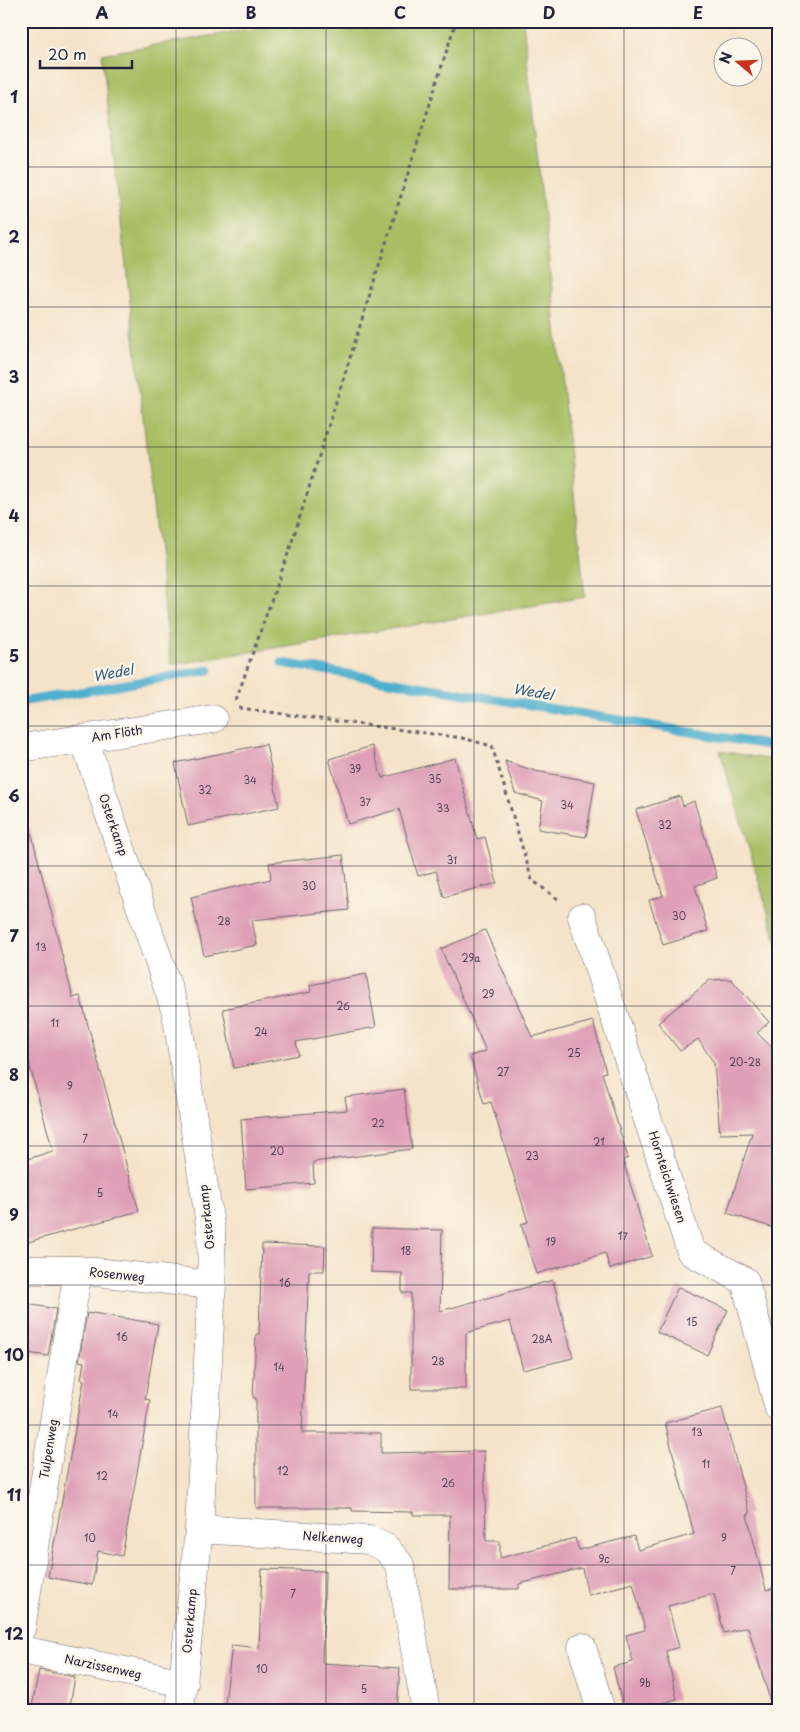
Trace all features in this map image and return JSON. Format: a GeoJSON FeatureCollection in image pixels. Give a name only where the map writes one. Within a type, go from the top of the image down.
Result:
{"type":"FeatureCollection","features":[{"type":"Feature","properties":{"kind":"street","name":"Am Flöth"},"geometry":{"type":"LineString","coordinates":[[21,748],[213,719]]}},
{"type":"Feature","properties":{"kind":"street","name":"Osterkamp"},"geometry":{"type":"LineString","coordinates":[[84,739],[176,1012],[211,1231],[212,1285],[198,1529],[180,1711]]}},
{"type":"Feature","properties":{"kind":"street","name":"Hornteichwiesen"},"geometry":{"type":"LineString","coordinates":[[582,917],[691,1252],[746,1281],[779,1409]]}},
{"type":"Feature","properties":{"kind":"street","name":"Rosenweg"},"geometry":{"type":"LineString","coordinates":[[21,1270],[78,1270],[212,1285]]}},
{"type":"Feature","properties":{"kind":"street","name":"Tulpenweg"},"geometry":{"type":"LineString","coordinates":[[21,1628],[78,1270]]}},
{"type":"Feature","properties":{"kind":"street","name":"Nelkenweg"},"geometry":{"type":"LineString","coordinates":[[198,1529],[369,1540],[386,1548],[400,1565],[426,1711]]}},
{"type":"Feature","properties":{"kind":"street"},"geometry":{"type":"LineString","coordinates":[[582,1646],[601,1711]]}},
{"type":"Feature","properties":{"kind":"street","name":"Narzissenweg"},"geometry":{"type":"LineString","coordinates":[[21,1650],[184,1683]]}},
{"type":"Feature","properties":{"kind":"path"},"geometry":{"type":"LineString","coordinates":[[456,21],[290,548],[234,707],[462,738],[492,746],[532,880],[582,917]]}},
{"type":"Feature","properties":{"kind":"green space"},"geometry":{"type":"Polygon","coordinates":[[[299,21],[523,21],[585,597],[171,665],[102,54],[299,21]]]}},
{"type":"Feature","properties":{"kind":"green space"},"geometry":{"type":"Polygon","coordinates":[[[720,751],[779,761],[779,949],[720,751]]]}},
{"type":"Feature","properties":{"kind":"building"},"geometry":{"type":"Polygon","coordinates":[[[266,744],[279,807],[188,826],[175,763],[266,744]]]}},
{"type":"Feature","properties":{"kind":"building"},"geometry":{"type":"Polygon","coordinates":[[[372,746],[382,778],[455,758],[477,839],[485,837],[497,883],[444,897],[436,871],[418,876],[399,809],[348,824],[329,759],[372,746]]]}},
{"type":"Feature","properties":{"kind":"building"},"geometry":{"type":"Polygon","coordinates":[[[505,761],[535,771],[595,782],[586,837],[538,829],[543,801],[515,793],[505,761]]]}},
{"type":"Feature","properties":{"kind":"building"},"geometry":{"type":"Polygon","coordinates":[[[680,796],[683,806],[694,801],[717,878],[695,886],[708,931],[663,945],[649,900],[663,896],[636,810],[680,796]]]}},
{"type":"Feature","properties":{"kind":"building"},"geometry":{"type":"Polygon","coordinates":[[[30,828],[73,998],[80,996],[139,1211],[28,1242],[21,1221],[21,1161],[53,1151],[21,1034],[21,829],[30,828]]]}},
{"type":"Feature","properties":{"kind":"building"},"geometry":{"type":"Polygon","coordinates":[[[343,855],[349,910],[252,920],[257,945],[204,956],[191,897],[271,879],[269,863],[343,855]]]}},
{"type":"Feature","properties":{"kind":"building"},"geometry":{"type":"Polygon","coordinates":[[[485,930],[532,1037],[593,1021],[606,1072],[602,1073],[628,1158],[623,1160],[652,1256],[610,1269],[605,1253],[536,1274],[521,1224],[528,1222],[491,1102],[484,1104],[470,1056],[486,1051],[441,949],[485,930]]]}},
{"type":"Feature","properties":{"kind":"building"},"geometry":{"type":"Polygon","coordinates":[[[366,974],[376,1027],[296,1042],[299,1055],[234,1068],[223,1009],[311,992],[310,985],[366,974]]]}},
{"type":"Feature","properties":{"kind":"building"},"geometry":{"type":"Polygon","coordinates":[[[731,979],[769,1022],[757,1033],[779,1054],[779,1214],[774,1228],[727,1213],[752,1133],[720,1134],[714,1063],[698,1039],[680,1051],[658,1023],[710,980],[731,979]]]}},
{"type":"Feature","properties":{"kind":"building"},"geometry":{"type":"Polygon","coordinates":[[[404,1089],[412,1149],[313,1162],[314,1183],[246,1189],[241,1119],[347,1110],[345,1097],[404,1089]]]}},
{"type":"Feature","properties":{"kind":"building"},"geometry":{"type":"Polygon","coordinates":[[[372,1228],[442,1230],[440,1311],[553,1280],[573,1358],[523,1370],[510,1321],[466,1333],[466,1389],[411,1389],[411,1293],[402,1293],[402,1273],[371,1272],[372,1228]]]}},
{"type":"Feature","properties":{"kind":"building"},"geometry":{"type":"Polygon","coordinates":[[[262,1244],[325,1246],[324,1271],[309,1271],[302,1433],[381,1433],[381,1453],[484,1451],[486,1541],[500,1541],[500,1558],[575,1538],[579,1550],[634,1536],[638,1550],[694,1534],[665,1423],[722,1408],[750,1514],[747,1515],[766,1590],[779,1587],[779,1709],[773,1710],[748,1627],[724,1633],[714,1594],[668,1606],[679,1647],[666,1651],[677,1699],[624,1711],[613,1667],[633,1662],[626,1635],[645,1630],[633,1583],[588,1595],[582,1568],[519,1584],[519,1589],[449,1589],[450,1515],[413,1515],[413,1512],[352,1511],[352,1508],[256,1508],[256,1398],[253,1398],[256,1334],[259,1334],[262,1244]]]}},
{"type":"Feature","properties":{"kind":"building"},"geometry":{"type":"Polygon","coordinates":[[[678,1287],[728,1310],[707,1355],[657,1332],[678,1287]]]}},
{"type":"Feature","properties":{"kind":"building"},"geometry":{"type":"Polygon","coordinates":[[[21,1303],[56,1309],[48,1356],[21,1352],[21,1303]]]}},
{"type":"Feature","properties":{"kind":"building"},"geometry":{"type":"Polygon","coordinates":[[[87,1313],[158,1324],[145,1399],[150,1400],[122,1556],[98,1551],[92,1585],[48,1577],[84,1380],[81,1379],[84,1362],[79,1361],[87,1313]]]}},
{"type":"Feature","properties":{"kind":"building"},"geometry":{"type":"Polygon","coordinates":[[[262,1569],[325,1571],[322,1663],[400,1668],[397,1711],[224,1711],[232,1645],[259,1648],[262,1569]]]}},
{"type":"Feature","properties":{"kind":"building"},"geometry":{"type":"Polygon","coordinates":[[[39,1670],[75,1677],[69,1711],[31,1711],[39,1670]]]}},
{"type":"Feature","properties":{"kind":"waterway","name":"Wedel"},"geometry":{"type":"LineString","coordinates":[[282,663],[779,747]]}},
{"type":"Feature","properties":{"kind":"waterway","name":"Wedel"},"geometry":{"type":"LineString","coordinates":[[21,702],[209,670]]}}]}
